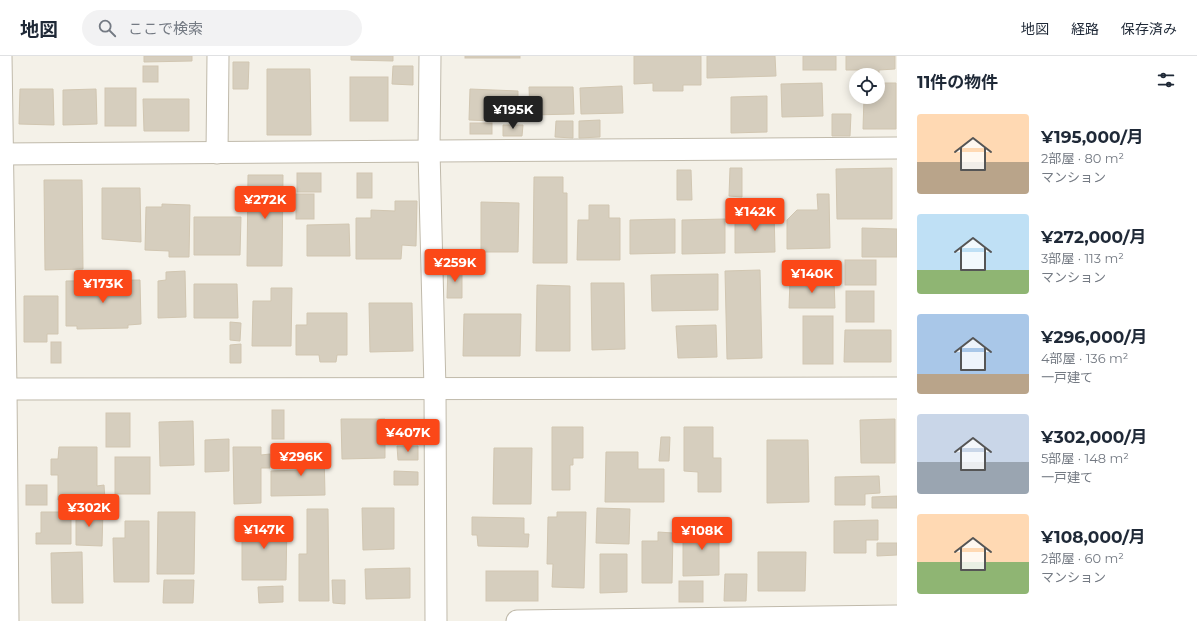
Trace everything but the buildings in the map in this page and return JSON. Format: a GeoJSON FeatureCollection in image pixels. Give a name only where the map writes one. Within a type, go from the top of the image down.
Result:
{"type":"FeatureCollection","features":[{"type":"Feature","properties":{"kind":"street"},"geometry":{"type":"LineString","coordinates":[[0,56],[3,390],[8,621]]}},
{"type":"Feature","properties":{"kind":"street"},"geometry":{"type":"LineString","coordinates":[[217,153],[218,56]]}},
{"type":"Feature","properties":{"kind":"street"},"geometry":{"type":"LineString","coordinates":[[430,56],[429,151],[435,389],[436,621]]}},
{"type":"Feature","properties":{"kind":"street"},"geometry":{"type":"LineString","coordinates":[[1,154],[897,148]]}},
{"type":"Feature","properties":{"kind":"street"},"geometry":{"type":"LineString","coordinates":[[3,390],[897,388]]}},
{"type":"Feature","properties":{"kind":"street"},"geometry":{"type":"LineString","coordinates":[[517,621],[897,616]]}}]}
